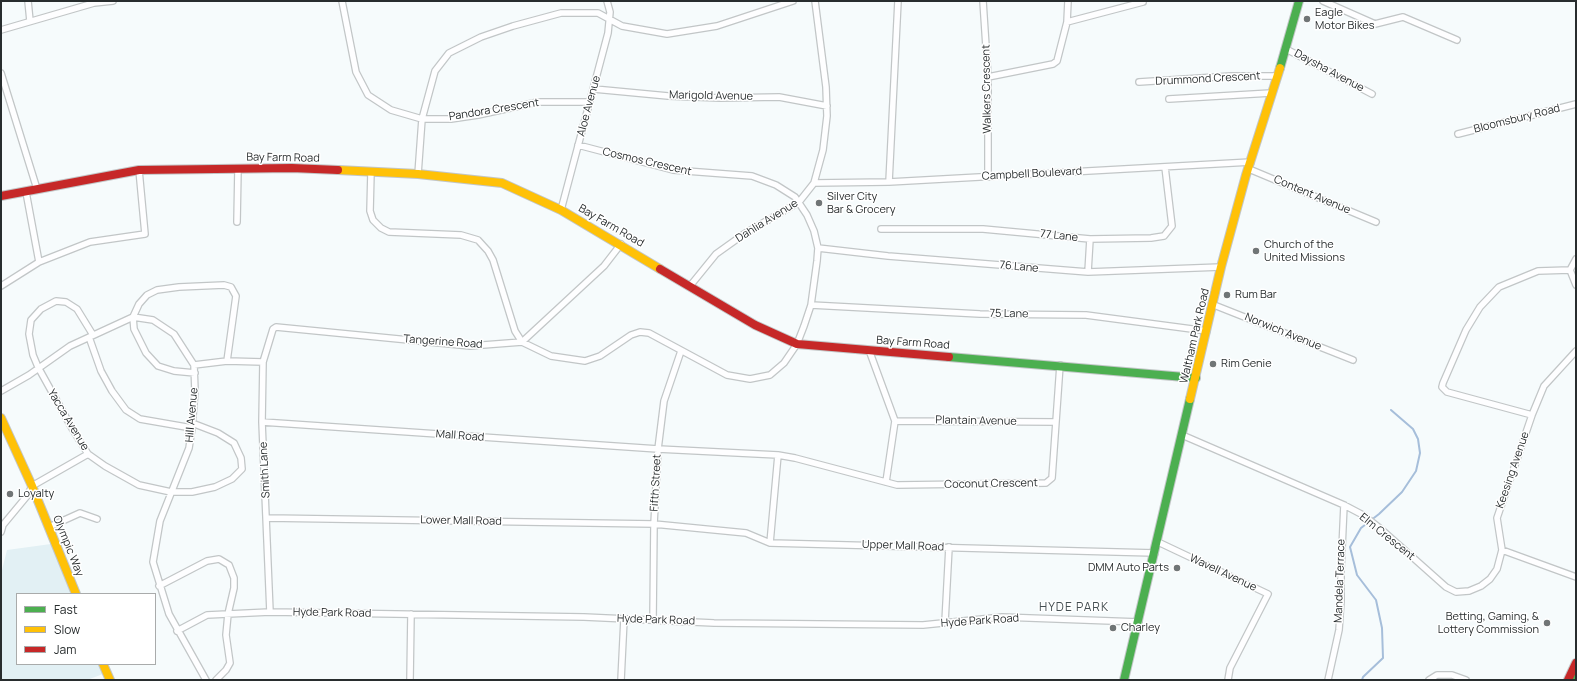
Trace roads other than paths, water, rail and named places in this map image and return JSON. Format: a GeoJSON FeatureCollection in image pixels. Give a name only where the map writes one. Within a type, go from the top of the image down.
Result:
{"type":"FeatureCollection","features":[{"type":"Feature","properties":{"kind":"street"},"geometry":{"type":"LineString","coordinates":[[28,1],[30,22]]}},
{"type":"Feature","properties":{"kind":"street"},"geometry":{"type":"LineString","coordinates":[[1,30],[94,3],[113,1]]}},
{"type":"Feature","properties":{"kind":"street","name":"Pandora Crescent"},"geometry":{"type":"LineString","coordinates":[[344,1],[356,72],[368,95],[391,110],[422,119],[452,119],[538,102],[590,102]]}},
{"type":"Feature","properties":{"kind":"street","name":"Aloe Avenue"},"geometry":{"type":"LineString","coordinates":[[561,210],[594,89],[610,20],[607,1]]}},
{"type":"Feature","properties":{"kind":"street"},"geometry":{"type":"LineString","coordinates":[[418,174],[422,119],[435,71],[449,53],[487,35],[561,13],[598,13],[622,26],[667,34],[717,26],[794,1]]}},
{"type":"Feature","properties":{"kind":"street","name":"Dahlia Avenue"},"geometry":{"type":"LineString","coordinates":[[690,286],[716,254],[744,234],[799,202],[814,183],[823,150],[827,106],[826,86],[815,1]]}},
{"type":"Feature","properties":{"kind":"street"},"geometry":{"type":"LineString","coordinates":[[889,182],[898,1]]}},
{"type":"Feature","properties":{"kind":"street","name":"Walkers Crescent"},"geometry":{"type":"LineString","coordinates":[[983,1],[988,77],[988,177]]}},
{"type":"Feature","properties":{"kind":"street"},"geometry":{"type":"LineString","coordinates":[[988,77],[1053,64],[1059,56],[1067,22],[1068,1]]}},
{"type":"Feature","properties":{"kind":"street","name":"Waltham Park Road"},"geometry":{"type":"LineString","coordinates":[[1124,680],[1222,268],[1271,93],[1286,49],[1299,1]]}},
{"type":"Feature","properties":{"kind":"street"},"geometry":{"type":"LineString","coordinates":[[1323,1],[1376,24],[1403,17],[1457,40]]}},
{"type":"Feature","properties":{"kind":"street"},"geometry":{"type":"LineString","coordinates":[[1067,22],[1143,2]]}},
{"type":"Feature","properties":{"kind":"street","name":"Daysha Avenue"},"geometry":{"type":"LineString","coordinates":[[1286,49],[1372,94]]}},
{"type":"Feature","properties":{"kind":"street"},"geometry":{"type":"LineString","coordinates":[[1,73],[37,189]]}},
{"type":"Feature","properties":{"kind":"street","name":"Drummond Crescent"},"geometry":{"type":"LineString","coordinates":[[1139,82],[1231,76],[1277,76]]}},
{"type":"Feature","properties":{"kind":"street","name":"Marigold Avenue"},"geometry":{"type":"LineString","coordinates":[[594,89],[668,96],[720,98],[779,97],[827,106]]}},
{"type":"Feature","properties":{"kind":"street"},"geometry":{"type":"LineString","coordinates":[[1169,99],[1271,93]]}},
{"type":"Feature","properties":{"kind":"street","name":"Bloomsbury Road"},"geometry":{"type":"LineString","coordinates":[[1458,134],[1576,104]]}},
{"type":"Feature","properties":{"kind":"street","name":"Cosmos Crescent"},"geometry":{"type":"LineString","coordinates":[[522,342],[551,356],[585,361],[600,356],[631,335],[640,332],[649,333],[727,375],[750,379],[770,375],[784,363],[797,344],[811,305],[816,275],[818,248],[814,231],[799,202],[786,190],[764,179],[752,176],[673,170],[578,145]]}},
{"type":"Feature","properties":{"kind":"street","name":"Campbell Boulevard"},"geometry":{"type":"LineString","coordinates":[[814,183],[889,182],[1165,167],[1250,166]]}},
{"type":"Feature","properties":{"kind":"street","name":"Content Avenue"},"geometry":{"type":"LineString","coordinates":[[1250,166],[1376,222]]}},
{"type":"Feature","properties":{"kind":"street","name":"77 Lane"},"geometry":{"type":"LineString","coordinates":[[881,230],[983,229],[1090,239],[1164,236],[1172,226],[1165,167]]}},
{"type":"Feature","properties":{"kind":"street","name":"Bay Farm Road"},"geometry":{"type":"LineString","coordinates":[[1,196],[139,170],[292,168],[418,174],[502,183],[561,210],[756,325],[797,344],[1060,365],[1196,378]]}},
{"type":"Feature","properties":{"kind":"street"},"geometry":{"type":"LineString","coordinates":[[237,222],[238,169]]}},
{"type":"Feature","properties":{"kind":"street"},"geometry":{"type":"LineString","coordinates":[[1,277],[2,285],[39,262],[90,242],[145,234],[139,170]]}},
{"type":"Feature","properties":{"kind":"street"},"geometry":{"type":"LineString","coordinates":[[371,172],[370,211],[373,220],[381,228],[389,232],[461,235],[478,240],[488,251],[493,260],[515,331],[522,342],[604,266],[621,244]]}},
{"type":"Feature","properties":{"kind":"street"},"geometry":{"type":"LineString","coordinates":[[26,192],[39,262]]}},
{"type":"Feature","properties":{"kind":"street"},"geometry":{"type":"LineString","coordinates":[[1088,272],[1090,239]]}},
{"type":"Feature","properties":{"kind":"street","name":"76 Lane"},"geometry":{"type":"LineString","coordinates":[[818,248],[888,256],[1088,272],[1222,268]]}},
{"type":"Feature","properties":{"kind":"street"},"geometry":{"type":"LineString","coordinates":[[1570,270],[1576,259]]}},
{"type":"Feature","properties":{"kind":"street"},"geometry":{"type":"LineString","coordinates":[[1570,270],[1576,285]]}},
{"type":"Feature","properties":{"kind":"street"},"geometry":{"type":"LineString","coordinates":[[1532,415],[1447,392],[1443,389],[1443,383],[1466,330],[1476,312],[1499,288],[1538,271],[1570,270]]}},
{"type":"Feature","properties":{"kind":"street"},"geometry":{"type":"LineString","coordinates":[[195,373],[174,371],[158,366],[146,353],[134,329],[133,317],[139,304],[147,295],[157,290],[224,285],[231,287],[236,296],[227,361]]}},
{"type":"Feature","properties":{"kind":"street","name":"Yacca Avenue"},"geometry":{"type":"LineString","coordinates":[[56,301],[66,302],[77,310],[91,336],[101,371],[112,391],[126,410],[140,419],[192,425],[218,433],[234,443],[241,458],[242,469],[232,480],[215,487],[192,492],[172,492],[140,485],[105,466],[88,454],[72,430],[38,367],[33,355],[29,334],[31,320],[41,309],[56,301]]}},
{"type":"Feature","properties":{"kind":"street","name":"75 Lane"},"geometry":{"type":"LineString","coordinates":[[811,305],[980,314],[1086,315],[1207,331]]}},
{"type":"Feature","properties":{"kind":"street","name":"Norwich Avenue"},"geometry":{"type":"LineString","coordinates":[[1214,305],[1353,360]]}},
{"type":"Feature","properties":{"kind":"street"},"geometry":{"type":"LineString","coordinates":[[1,391],[29,375],[38,367],[70,346],[133,317]]}},
{"type":"Feature","properties":{"kind":"street","name":"Hill Avenue"},"geometry":{"type":"LineString","coordinates":[[133,317],[153,320],[174,334],[194,365],[195,373],[192,425],[189,448],[160,521],[153,562],[159,586],[177,631],[206,680]]}},
{"type":"Feature","properties":{"kind":"street","name":"Tangerine Road"},"geometry":{"type":"LineString","coordinates":[[273,329],[276,327],[470,346],[522,342]]}},
{"type":"Feature","properties":{"kind":"street","name":"Smith Lane"},"geometry":{"type":"LineString","coordinates":[[270,612],[262,422],[263,362],[273,329]]}},
{"type":"Feature","properties":{"kind":"street"},"geometry":{"type":"LineString","coordinates":[[869,350],[895,421],[886,482]]}},
{"type":"Feature","properties":{"kind":"street","name":"Fifth Street"},"geometry":{"type":"LineString","coordinates":[[653,619],[654,524],[658,449],[664,401],[681,351]]}},
{"type":"Feature","properties":{"kind":"street","name":"Keesing Avenue"},"geometry":{"type":"LineString","coordinates":[[1502,550],[1497,518],[1532,415],[1544,386],[1576,351]]}},
{"type":"Feature","properties":{"kind":"street"},"geometry":{"type":"LineString","coordinates":[[194,365],[227,361],[263,362]]}},
{"type":"Feature","properties":{"kind":"street","name":"Coconut Crescent"},"geometry":{"type":"LineString","coordinates":[[658,449],[778,455],[795,458],[897,485],[1046,483],[1052,478],[1060,365]]}},
{"type":"Feature","properties":{"kind":"street","name":"Olympic Way"},"geometry":{"type":"LineString","coordinates":[[1,420],[32,486],[76,593]]}},
{"type":"Feature","properties":{"kind":"street","name":"Plantain Avenue"},"geometry":{"type":"LineString","coordinates":[[895,421],[1056,422]]}},
{"type":"Feature","properties":{"kind":"street","name":"Mall Road"},"geometry":{"type":"LineString","coordinates":[[262,422],[658,449]]}},
{"type":"Feature","properties":{"kind":"street","name":"Elm Crescent"},"geometry":{"type":"LineString","coordinates":[[1182,435],[1344,505],[1362,515],[1382,530],[1446,587],[1456,592],[1469,591],[1481,586],[1490,579],[1497,569],[1502,550]]}},
{"type":"Feature","properties":{"kind":"street"},"geometry":{"type":"LineString","coordinates":[[1,532],[2,525],[27,496],[32,486],[88,454]]}},
{"type":"Feature","properties":{"kind":"street"},"geometry":{"type":"LineString","coordinates":[[770,543],[778,455]]}},
{"type":"Feature","properties":{"kind":"street","name":"Mandela Terrace"},"geometry":{"type":"LineString","coordinates":[[1328,680],[1339,630],[1341,601],[1340,570],[1344,505]]}},
{"type":"Feature","properties":{"kind":"street"},"geometry":{"type":"LineString","coordinates":[[49,526],[80,513],[97,520]]}},
{"type":"Feature","properties":{"kind":"street","name":"Lower Mall Road"},"geometry":{"type":"LineString","coordinates":[[267,518],[654,524]]}},
{"type":"Feature","properties":{"kind":"street","name":"Upper Mall Road"},"geometry":{"type":"LineString","coordinates":[[654,524],[746,533],[770,543],[1155,552]]}},
{"type":"Feature","properties":{"kind":"street","name":"Wavell Avenue"},"geometry":{"type":"LineString","coordinates":[[1158,542],[1268,594],[1233,662],[1228,680]]}},
{"type":"Feature","properties":{"kind":"street"},"geometry":{"type":"LineString","coordinates":[[945,622],[949,547]]}},
{"type":"Feature","properties":{"kind":"street"},"geometry":{"type":"LineString","coordinates":[[1502,550],[1576,577]]}},
{"type":"Feature","properties":{"kind":"street"},"geometry":{"type":"LineString","coordinates":[[159,586],[207,561],[219,559],[229,565],[234,578],[234,588],[228,614],[226,635],[230,663],[226,670],[216,680]]}},
{"type":"Feature","properties":{"kind":"street","name":"Hyde Park Road"},"geometry":{"type":"LineString","coordinates":[[177,631],[207,615],[270,612],[653,619],[729,623],[923,625],[1002,617],[1139,622]]}},
{"type":"Feature","properties":{"kind":"street"},"geometry":{"type":"LineString","coordinates":[[410,680],[411,614]]}},
{"type":"Feature","properties":{"kind":"street"},"geometry":{"type":"LineString","coordinates":[[621,680],[624,619]]}},
{"type":"Feature","properties":{"kind":"street"},"geometry":{"type":"LineString","coordinates":[[1568,680],[1576,663]]}},
{"type":"Feature","properties":{"kind":"street"},"geometry":{"type":"LineString","coordinates":[[104,665],[110,680]]}},
{"type":"Feature","properties":{"kind":"street"},"geometry":{"type":"LineString","coordinates":[[1429,680],[1437,675],[1452,675],[1466,680]]}},
{"type":"Feature","properties":{"kind":"waterway"},"geometry":{"type":"LineString","coordinates":[[1362,680],[1363,677],[1383,658],[1382,628],[1376,600],[1357,575],[1350,547],[1361,528],[1379,514],[1402,492],[1416,471],[1420,453],[1418,439],[1413,429],[1391,410]]}},
{"type":"Feature","properties":{"kind":"place","name":"Eagle Motor Bikes"},"geometry":{"type":"Point","coordinates":[1307,19]}},
{"type":"Feature","properties":{"kind":"place","name":"Silver City Bar & Grocery"},"geometry":{"type":"Point","coordinates":[819,203]}},
{"type":"Feature","properties":{"kind":"place","name":"Church of the United Missions"},"geometry":{"type":"Point","coordinates":[1256,251]}},
{"type":"Feature","properties":{"kind":"place","name":"Rum Bar"},"geometry":{"type":"Point","coordinates":[1227,295]}},
{"type":"Feature","properties":{"kind":"place","name":"Rim Genie"},"geometry":{"type":"Point","coordinates":[1213,364]}},
{"type":"Feature","properties":{"kind":"place","name":"Loyalty"},"geometry":{"type":"Point","coordinates":[10,494]}},
{"type":"Feature","properties":{"kind":"place","name":"DMM Auto Parts"},"geometry":{"type":"Point","coordinates":[1177,568]}},
{"type":"Feature","properties":{"kind":"place","name":"Betting, Gaming, & Lottery Commission"},"geometry":{"type":"Point","coordinates":[1547,623]}},
{"type":"Feature","properties":{"kind":"place","name":"Charley"},"geometry":{"type":"Point","coordinates":[1113,628]}},
{"type":"Feature","properties":{"kind":"district","name":"HYDE PARK"},"geometry":{"type":"Point","coordinates":[1074,608]}}]}
